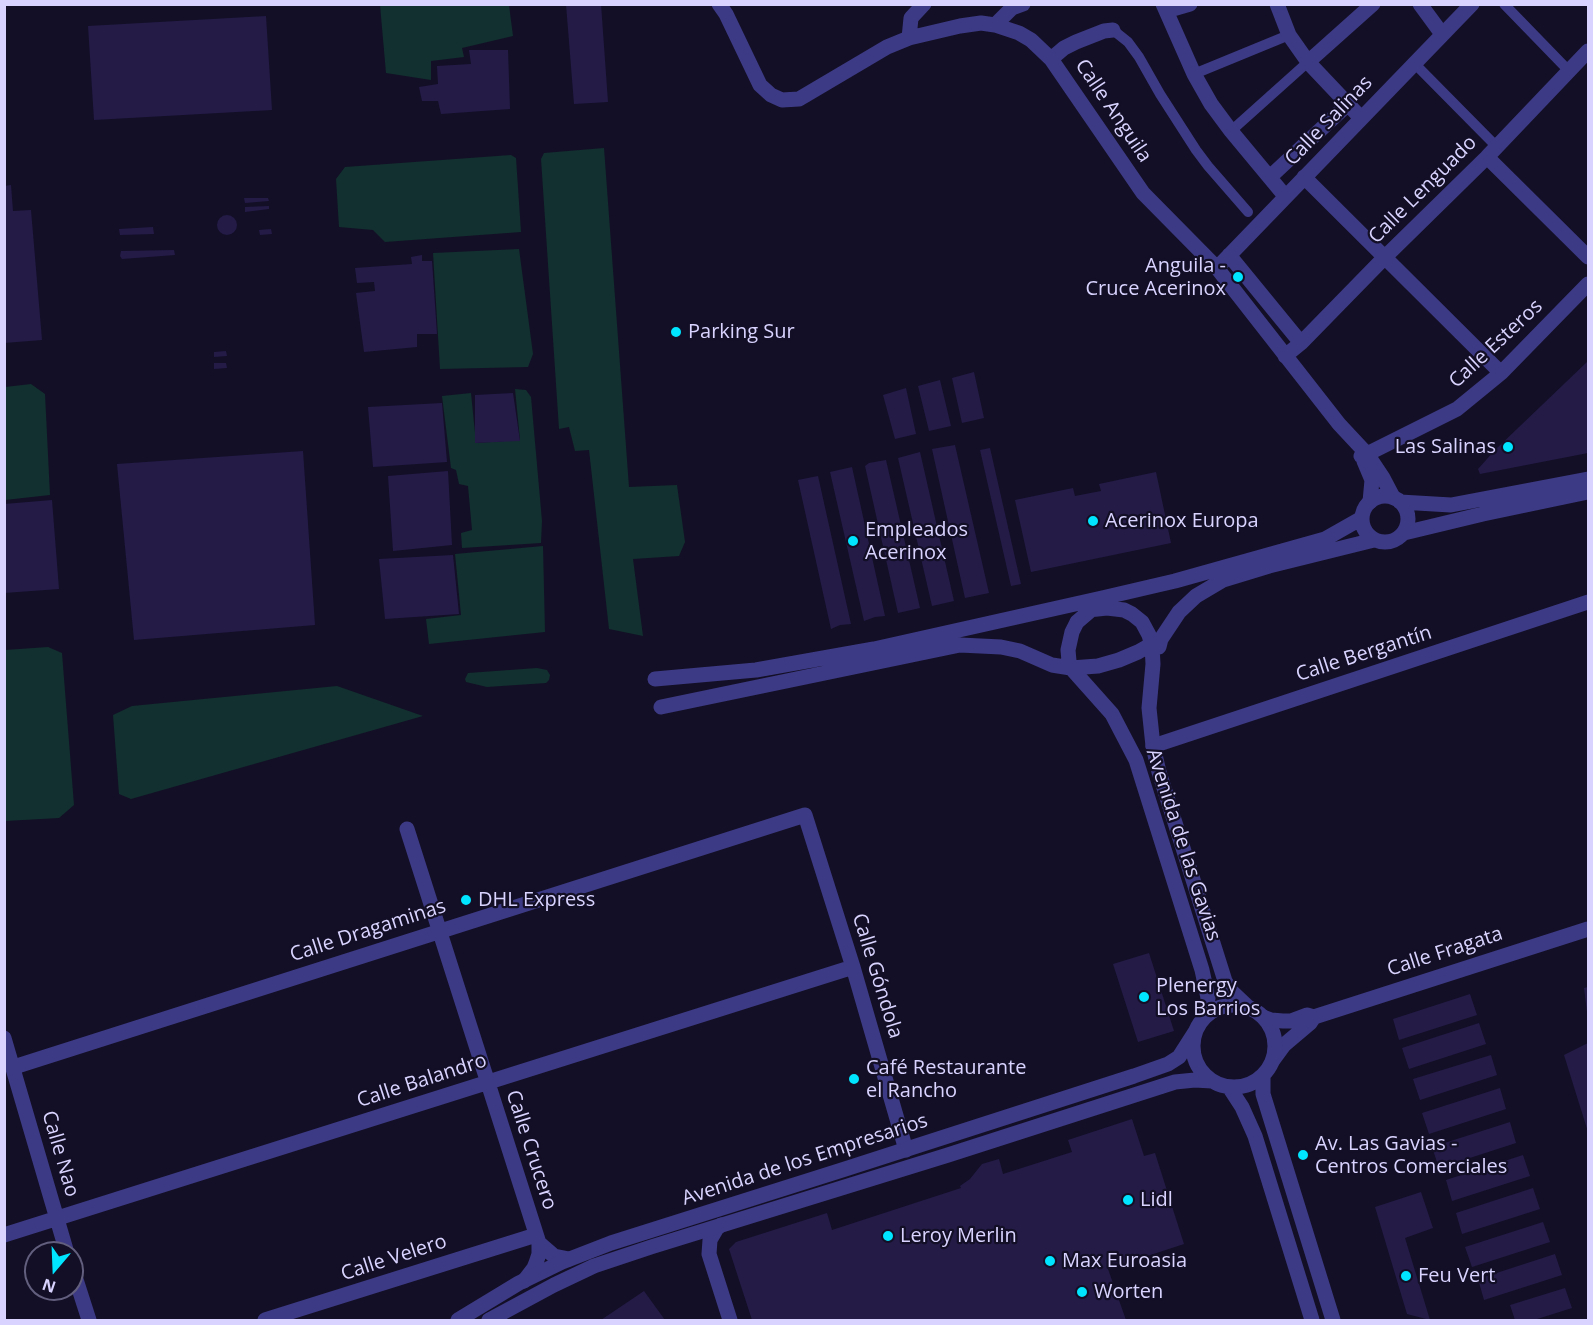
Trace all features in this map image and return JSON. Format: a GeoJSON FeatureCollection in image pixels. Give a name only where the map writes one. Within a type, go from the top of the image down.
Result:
{"type":"FeatureCollection","features":[{"type":"Feature","properties":{"kind":"street","name":"Calle Anguila"},"geometry":{"type":"LineString","coordinates":[[719,4],[760,85],[771,96],[782,100],[799,99],[887,47],[909,38],[981,23],[1019,33],[1031,40],[1051,58],[1143,193],[1217,267],[1383,478],[1397,500]]}},
{"type":"Feature","properties":{"kind":"street"},"geometry":{"type":"LineString","coordinates":[[909,38],[911,18],[924,4]]}},
{"type":"Feature","properties":{"kind":"street"},"geometry":{"type":"LineString","coordinates":[[995,25],[1012,8],[1023,4]]}},
{"type":"Feature","properties":{"kind":"street"},"geometry":{"type":"LineString","coordinates":[[1190,4],[1164,8],[1194,74],[1211,104],[1285,196]]}},
{"type":"Feature","properties":{"kind":"street"},"geometry":{"type":"LineString","coordinates":[[1277,4],[1289,36],[1308,62],[1361,118]]}},
{"type":"Feature","properties":{"kind":"street"},"geometry":{"type":"LineString","coordinates":[[1232,131],[1373,4]]}},
{"type":"Feature","properties":{"kind":"street"},"geometry":{"type":"LineString","coordinates":[[1420,4],[1442,34]]}},
{"type":"Feature","properties":{"kind":"street","name":"Calle Salinas"},"geometry":{"type":"LineString","coordinates":[[1217,267],[1472,4]]}},
{"type":"Feature","properties":{"kind":"street"},"geometry":{"type":"LineString","coordinates":[[1504,4],[1569,71]]}},
{"type":"Feature","properties":{"kind":"street"},"geometry":{"type":"LineString","coordinates":[[1051,58],[1064,48],[1104,31],[1113,30],[1120,33],[1139,57],[1196,150],[1248,212]]}},
{"type":"Feature","properties":{"kind":"street"},"geometry":{"type":"LineString","coordinates":[[1194,74],[1289,36]]}},
{"type":"Feature","properties":{"kind":"street","name":"Calle Lenguado"},"geometry":{"type":"LineString","coordinates":[[1285,356],[1301,343],[1587,55]]}},
{"type":"Feature","properties":{"kind":"street"},"geometry":{"type":"LineString","coordinates":[[1414,63],[1588,257]]}},
{"type":"Feature","properties":{"kind":"street"},"geometry":{"type":"LineString","coordinates":[[1270,177],[1348,104]]}},
{"type":"Feature","properties":{"kind":"street"},"geometry":{"type":"LineString","coordinates":[[1304,177],[1501,373]]}},
{"type":"Feature","properties":{"kind":"street"},"geometry":{"type":"LineString","coordinates":[[1229,255],[1301,343]]}},
{"type":"Feature","properties":{"kind":"street","name":"Calle Esteros"},"geometry":{"type":"LineString","coordinates":[[1364,455],[1457,409],[1501,373],[1588,284]]}},
{"type":"Feature","properties":{"kind":"street","name":"Calle Anguila"},"geometry":{"type":"LineString","coordinates":[[1364,455],[1372,480],[1370,502]]}},
{"type":"Feature","properties":{"kind":"street"},"geometry":{"type":"LineString","coordinates":[[1588,479],[1451,505],[1397,500],[1381,496],[1370,502],[1362,518],[1365,531],[1374,540],[1394,541],[1404,533],[1588,492]]}},
{"type":"Feature","properties":{"kind":"street"},"geometry":{"type":"LineString","coordinates":[[1397,500],[1404,506],[1408,516],[1404,533]]}},
{"type":"Feature","properties":{"kind":"street"},"geometry":{"type":"LineString","coordinates":[[655,680],[756,670],[874,649],[1133,591],[1325,539],[1362,518]]}},
{"type":"Feature","properties":{"kind":"street"},"geometry":{"type":"LineString","coordinates":[[661,707],[960,645],[1000,647],[1020,651],[1052,665],[1071,668],[1098,666],[1119,660],[1156,642],[1179,612],[1196,596],[1222,580],[1374,540]]}},
{"type":"Feature","properties":{"kind":"street"},"geometry":{"type":"LineString","coordinates":[[1071,668],[1068,650],[1070,637],[1077,622],[1091,610],[1106,604],[1175,588],[1213,570]]}},
{"type":"Feature","properties":{"kind":"street","name":"Calle Bergantín"},"geometry":{"type":"LineString","coordinates":[[1153,746],[1588,602]]}},
{"type":"Feature","properties":{"kind":"street"},"geometry":{"type":"LineString","coordinates":[[974,626],[1022,624],[1091,610],[1116,608],[1132,614],[1142,622],[1156,642]]}},
{"type":"Feature","properties":{"kind":"street","name":"Avenida de las Gavias"},"geometry":{"type":"LineString","coordinates":[[1156,642],[1149,708],[1153,746],[1159,772],[1226,981],[1231,992],[1248,1007]]}},
{"type":"Feature","properties":{"kind":"street","name":"Avenida de las Gavias"},"geometry":{"type":"LineString","coordinates":[[1071,668],[1112,714],[1136,760],[1202,970],[1208,998],[1205,1017]]}},
{"type":"Feature","properties":{"kind":"street","name":"Calle Dragaminas"},"geometry":{"type":"LineString","coordinates":[[14,1067],[805,815]]}},
{"type":"Feature","properties":{"kind":"street","name":"Calle Góndola"},"geometry":{"type":"LineString","coordinates":[[805,815],[853,967],[906,1150]]}},
{"type":"Feature","properties":{"kind":"street","name":"Calle Crucero"},"geometry":{"type":"LineString","coordinates":[[407,829],[537,1239],[536,1263],[524,1281]]}},
{"type":"Feature","properties":{"kind":"street","name":"Calle Fragata"},"geometry":{"type":"LineString","coordinates":[[1263,1017],[1270,1020],[1291,1021],[1307,1015],[1314,1017],[1588,929]]}},
{"type":"Feature","properties":{"kind":"street","name":"Calle Balandro"},"geometry":{"type":"LineString","coordinates":[[4,1235],[853,967]]}},
{"type":"Feature","properties":{"kind":"street"},"geometry":{"type":"LineString","coordinates":[[1229,1005],[1248,1007],[1263,1017],[1273,1032],[1275,1051],[1273,1060],[1263,1075],[1248,1084],[1229,1087],[1212,1080],[1199,1068],[1193,1050],[1195,1032],[1205,1017],[1213,1011],[1229,1005]]}},
{"type":"Feature","properties":{"kind":"street","name":"Calle Fragata"},"geometry":{"type":"LineString","coordinates":[[1273,1060],[1284,1045],[1314,1017]]}},
{"type":"Feature","properties":{"kind":"street","name":"Avenida de los Empresarios"},"geometry":{"type":"LineString","coordinates":[[458,1320],[524,1281],[569,1259],[611,1243],[1168,1064],[1179,1057],[1195,1032]]}},
{"type":"Feature","properties":{"kind":"street","name":"Calle Nao"},"geometry":{"type":"LineString","coordinates":[[4,1038],[63,1241]]}},
{"type":"Feature","properties":{"kind":"street"},"geometry":{"type":"LineString","coordinates":[[1263,1075],[1263,1094],[1333,1320]]}},
{"type":"Feature","properties":{"kind":"street","name":"Avenida de los Empresarios"},"geometry":{"type":"LineString","coordinates":[[489,1320],[594,1266],[684,1236],[1175,1082],[1212,1080]]}},
{"type":"Feature","properties":{"kind":"street"},"geometry":{"type":"LineString","coordinates":[[1229,1087],[1242,1107],[1255,1136],[1312,1320]]}},
{"type":"Feature","properties":{"kind":"street"},"geometry":{"type":"LineString","coordinates":[[721,1225],[710,1240],[709,1254],[730,1320]]}},
{"type":"Feature","properties":{"kind":"street"},"geometry":{"type":"LineString","coordinates":[[684,1236],[699,1243],[709,1254]]}},
{"type":"Feature","properties":{"kind":"street"},"geometry":{"type":"LineString","coordinates":[[537,1239],[554,1256],[569,1259]]}},
{"type":"Feature","properties":{"kind":"street","name":"Calle Velero"},"geometry":{"type":"LineString","coordinates":[[265,1320],[537,1239]]}},
{"type":"Feature","properties":{"kind":"street"},"geometry":{"type":"LineString","coordinates":[[83,1301],[89,1320]]}},
{"type":"Feature","properties":{"kind":"green space"},"geometry":{"type":"Polygon","coordinates":[[[380,5],[509,5],[513,36],[462,48],[464,57],[431,61],[431,80],[386,73],[380,5]]]}},
{"type":"Feature","properties":{"kind":"green space"},"geometry":{"type":"Polygon","coordinates":[[[604,148],[629,487],[677,485],[685,542],[679,556],[633,559],[643,636],[609,629],[589,450],[575,451],[569,427],[559,429],[541,159],[544,153],[604,148]]]}},
{"type":"Feature","properties":{"kind":"green space"},"geometry":{"type":"Polygon","coordinates":[[[511,155],[516,158],[521,232],[385,242],[373,230],[339,227],[336,179],[345,167],[511,155]]]}},
{"type":"Feature","properties":{"kind":"green space"},"geometry":{"type":"Polygon","coordinates":[[[519,249],[533,354],[528,367],[440,369],[433,253],[519,249]]]}},
{"type":"Feature","properties":{"kind":"green space"},"geometry":{"type":"Polygon","coordinates":[[[31,384],[45,394],[50,495],[5,500],[5,387],[31,384]]]}},
{"type":"Feature","properties":{"kind":"green space"},"geometry":{"type":"Polygon","coordinates":[[[515,389],[526,390],[531,397],[542,521],[541,543],[462,548],[461,533],[472,530],[468,486],[459,484],[456,470],[451,468],[442,396],[471,393],[476,443],[520,440],[515,389]]]}},
{"type":"Feature","properties":{"kind":"green space"},"geometry":{"type":"Polygon","coordinates":[[[543,546],[545,632],[429,644],[426,619],[461,615],[455,554],[543,546]]]}},
{"type":"Feature","properties":{"kind":"green space"},"geometry":{"type":"Polygon","coordinates":[[[48,647],[62,653],[74,805],[59,818],[5,821],[5,650],[48,647]]]}},
{"type":"Feature","properties":{"kind":"green space"},"geometry":{"type":"Polygon","coordinates":[[[537,668],[547,670],[550,675],[546,683],[487,687],[466,682],[465,679],[468,673],[537,668]]]}},
{"type":"Feature","properties":{"kind":"green space"},"geometry":{"type":"Polygon","coordinates":[[[337,686],[423,716],[131,799],[119,794],[113,715],[132,706],[337,686]]]}},
{"type":"Feature","properties":{"kind":"building"},"geometry":{"type":"Polygon","coordinates":[[[566,4],[601,4],[608,102],[574,104],[566,4]]]}},
{"type":"Feature","properties":{"kind":"building"},"geometry":{"type":"Polygon","coordinates":[[[266,16],[272,110],[94,120],[88,26],[266,16]]]}},
{"type":"Feature","properties":{"kind":"building"},"geometry":{"type":"Polygon","coordinates":[[[469,50],[508,50],[510,109],[441,114],[438,101],[422,101],[419,87],[438,84],[437,66],[471,64],[469,50]]]}},
{"type":"Feature","properties":{"kind":"building"},"geometry":{"type":"Polygon","coordinates":[[[11,185],[13,211],[31,210],[42,340],[4,343],[4,186],[11,185]]]}},
{"type":"Feature","properties":{"kind":"building"},"geometry":{"type":"Polygon","coordinates":[[[244,198],[268,198],[269,201],[245,203],[244,198]]]}},
{"type":"Feature","properties":{"kind":"building"},"geometry":{"type":"Polygon","coordinates":[[[269,206],[269,209],[245,212],[245,207],[269,206]]]}},
{"type":"Feature","properties":{"kind":"building"},"geometry":{"type":"Polygon","coordinates":[[[227,215],[234,218],[237,225],[234,232],[227,235],[220,232],[217,225],[220,218],[227,215]]]}},
{"type":"Feature","properties":{"kind":"building"},"geometry":{"type":"Polygon","coordinates":[[[153,227],[154,234],[120,235],[119,229],[153,227]]]}},
{"type":"Feature","properties":{"kind":"building"},"geometry":{"type":"Polygon","coordinates":[[[271,229],[272,234],[260,235],[259,230],[271,229]]]}},
{"type":"Feature","properties":{"kind":"building"},"geometry":{"type":"Polygon","coordinates":[[[174,250],[175,255],[122,259],[120,256],[121,251],[174,250]]]}},
{"type":"Feature","properties":{"kind":"building"},"geometry":{"type":"Polygon","coordinates":[[[422,255],[422,261],[432,261],[437,334],[417,334],[417,347],[364,352],[356,293],[375,291],[374,282],[357,283],[355,268],[412,264],[411,257],[422,255]]]}},
{"type":"Feature","properties":{"kind":"building"},"geometry":{"type":"Polygon","coordinates":[[[226,351],[227,356],[214,357],[214,352],[226,351]]]}},
{"type":"Feature","properties":{"kind":"building"},"geometry":{"type":"Polygon","coordinates":[[[1588,361],[1588,453],[1480,474],[1478,469],[1495,450],[1588,361]]]}},
{"type":"Feature","properties":{"kind":"building"},"geometry":{"type":"Polygon","coordinates":[[[214,363],[226,363],[227,368],[214,369],[214,363]]]}},
{"type":"Feature","properties":{"kind":"building"},"geometry":{"type":"Polygon","coordinates":[[[974,372],[984,418],[962,423],[952,378],[974,372]]]}},
{"type":"Feature","properties":{"kind":"building"},"geometry":{"type":"Polygon","coordinates":[[[940,380],[951,426],[929,431],[918,386],[940,380]]]}},
{"type":"Feature","properties":{"kind":"building"},"geometry":{"type":"Polygon","coordinates":[[[906,388],[916,434],[895,439],[883,395],[906,388]]]}},
{"type":"Feature","properties":{"kind":"building"},"geometry":{"type":"Polygon","coordinates":[[[513,393],[520,441],[475,443],[475,395],[513,393]]]}},
{"type":"Feature","properties":{"kind":"building"},"geometry":{"type":"Polygon","coordinates":[[[442,403],[447,462],[373,467],[368,407],[442,403]]]}},
{"type":"Feature","properties":{"kind":"building"},"geometry":{"type":"Polygon","coordinates":[[[955,445],[989,593],[965,598],[932,449],[955,445]]]}},
{"type":"Feature","properties":{"kind":"building"},"geometry":{"type":"Polygon","coordinates":[[[990,448],[1021,584],[1011,586],[980,450],[990,448]]]}},
{"type":"Feature","properties":{"kind":"building"},"geometry":{"type":"Polygon","coordinates":[[[303,451],[315,625],[134,640],[117,464],[303,451]]]}},
{"type":"Feature","properties":{"kind":"building"},"geometry":{"type":"Polygon","coordinates":[[[920,452],[954,601],[932,606],[898,458],[920,452]]]}},
{"type":"Feature","properties":{"kind":"building"},"geometry":{"type":"Polygon","coordinates":[[[886,460],[920,608],[898,613],[865,466],[886,460]]]}},
{"type":"Feature","properties":{"kind":"building"},"geometry":{"type":"Polygon","coordinates":[[[852,467],[885,616],[864,621],[830,472],[852,467]]]}},
{"type":"Feature","properties":{"kind":"building"},"geometry":{"type":"Polygon","coordinates":[[[448,471],[452,545],[393,551],[388,476],[448,471]]]}},
{"type":"Feature","properties":{"kind":"building","name":"Acerinox Europa"},"geometry":{"type":"Polygon","coordinates":[[[1156,472],[1171,543],[1031,572],[1015,500],[1073,488],[1075,496],[1101,491],[1099,484],[1156,472]]]}},
{"type":"Feature","properties":{"kind":"building"},"geometry":{"type":"Polygon","coordinates":[[[818,476],[851,624],[831,629],[798,480],[818,476]]]}},
{"type":"Feature","properties":{"kind":"building"},"geometry":{"type":"Polygon","coordinates":[[[52,500],[59,589],[4,593],[4,504],[52,500]]]}},
{"type":"Feature","properties":{"kind":"building"},"geometry":{"type":"Polygon","coordinates":[[[453,555],[459,614],[385,619],[379,559],[453,555]]]}},
{"type":"Feature","properties":{"kind":"building","name":"Plenergy Los Barrios"},"geometry":{"type":"Polygon","coordinates":[[[1149,953],[1174,1031],[1138,1042],[1113,964],[1149,953]]]}},
{"type":"Feature","properties":{"kind":"building"},"geometry":{"type":"Polygon","coordinates":[[[1588,987],[1588,1012],[1587,1012],[1584,988],[1588,987]]]}},
{"type":"Feature","properties":{"kind":"building"},"geometry":{"type":"Polygon","coordinates":[[[1470,994],[1477,1015],[1399,1040],[1393,1019],[1470,994]]]}},
{"type":"Feature","properties":{"kind":"building"},"geometry":{"type":"Polygon","coordinates":[[[1479,1023],[1486,1044],[1409,1069],[1402,1048],[1479,1023]]]}},
{"type":"Feature","properties":{"kind":"building"},"geometry":{"type":"Polygon","coordinates":[[[1588,1043],[1588,1132],[1564,1055],[1588,1043]]]}},
{"type":"Feature","properties":{"kind":"building"},"geometry":{"type":"Polygon","coordinates":[[[1491,1055],[1497,1075],[1420,1100],[1413,1079],[1491,1055]]]}},
{"type":"Feature","properties":{"kind":"building"},"geometry":{"type":"Polygon","coordinates":[[[1500,1088],[1506,1109],[1429,1134],[1422,1113],[1500,1088]]]}},
{"type":"Feature","properties":{"kind":"building"},"geometry":{"type":"Polygon","coordinates":[[[1132,1119],[1144,1156],[1155,1153],[1184,1244],[1108,1269],[1126,1320],[752,1320],[729,1249],[736,1242],[827,1213],[832,1230],[961,1188],[960,1186],[970,1179],[982,1164],[999,1159],[1003,1174],[1072,1152],[1068,1140],[1132,1119]]]}},
{"type":"Feature","properties":{"kind":"building"},"geometry":{"type":"Polygon","coordinates":[[[1510,1122],[1516,1143],[1439,1168],[1432,1147],[1510,1122]]]}},
{"type":"Feature","properties":{"kind":"building"},"geometry":{"type":"Polygon","coordinates":[[[1523,1155],[1530,1176],[1452,1201],[1446,1180],[1523,1155]]]}},
{"type":"Feature","properties":{"kind":"building"},"geometry":{"type":"Polygon","coordinates":[[[1533,1188],[1540,1209],[1462,1234],[1456,1213],[1533,1188]]]}},
{"type":"Feature","properties":{"kind":"building","name":"Feu Vert"},"geometry":{"type":"Polygon","coordinates":[[[1421,1192],[1433,1228],[1405,1238],[1430,1320],[1407,1314],[1375,1207],[1421,1192]]]}},
{"type":"Feature","properties":{"kind":"building"},"geometry":{"type":"Polygon","coordinates":[[[1543,1222],[1550,1242],[1472,1267],[1465,1247],[1543,1222]]]}},
{"type":"Feature","properties":{"kind":"building"},"geometry":{"type":"Polygon","coordinates":[[[1555,1254],[1562,1275],[1484,1300],[1478,1279],[1555,1254]]]}},
{"type":"Feature","properties":{"kind":"building"},"geometry":{"type":"Polygon","coordinates":[[[1565,1288],[1572,1308],[1534,1320],[1515,1320],[1510,1305],[1565,1288]]]}},
{"type":"Feature","properties":{"kind":"building"},"geometry":{"type":"Polygon","coordinates":[[[644,1291],[665,1320],[601,1320],[644,1291]]]}},
{"type":"Feature","properties":{"kind":"place","name":"Anguila - Cruce Acerinox"},"geometry":{"type":"Point","coordinates":[1238,277]}},
{"type":"Feature","properties":{"kind":"place","name":"Parking Sur"},"geometry":{"type":"Point","coordinates":[676,332]}},
{"type":"Feature","properties":{"kind":"place","name":"Las Salinas"},"geometry":{"type":"Point","coordinates":[1508,447]}},
{"type":"Feature","properties":{"kind":"place","name":"Acerinox Europa"},"geometry":{"type":"Point","coordinates":[1093,521]}},
{"type":"Feature","properties":{"kind":"place","name":"Empleados Acerinox"},"geometry":{"type":"Point","coordinates":[853,541]}},
{"type":"Feature","properties":{"kind":"place","name":"DHL Express"},"geometry":{"type":"Point","coordinates":[466,900]}},
{"type":"Feature","properties":{"kind":"place","name":"Plenergy Los Barrios"},"geometry":{"type":"Point","coordinates":[1144,997]}},
{"type":"Feature","properties":{"kind":"place","name":"Café Restaurante el Rancho"},"geometry":{"type":"Point","coordinates":[854,1079]}},
{"type":"Feature","properties":{"kind":"place","name":"Av. Las Gavias - Centros Comerciales"},"geometry":{"type":"Point","coordinates":[1303,1155]}},
{"type":"Feature","properties":{"kind":"place","name":"Lidl"},"geometry":{"type":"Point","coordinates":[1128,1200]}},
{"type":"Feature","properties":{"kind":"place","name":"Leroy Merlin"},"geometry":{"type":"Point","coordinates":[888,1236]}},
{"type":"Feature","properties":{"kind":"place","name":"Max Euroasia"},"geometry":{"type":"Point","coordinates":[1050,1261]}},
{"type":"Feature","properties":{"kind":"place","name":"Feu Vert"},"geometry":{"type":"Point","coordinates":[1406,1276]}},
{"type":"Feature","properties":{"kind":"place","name":"Worten"},"geometry":{"type":"Point","coordinates":[1082,1292]}}]}
